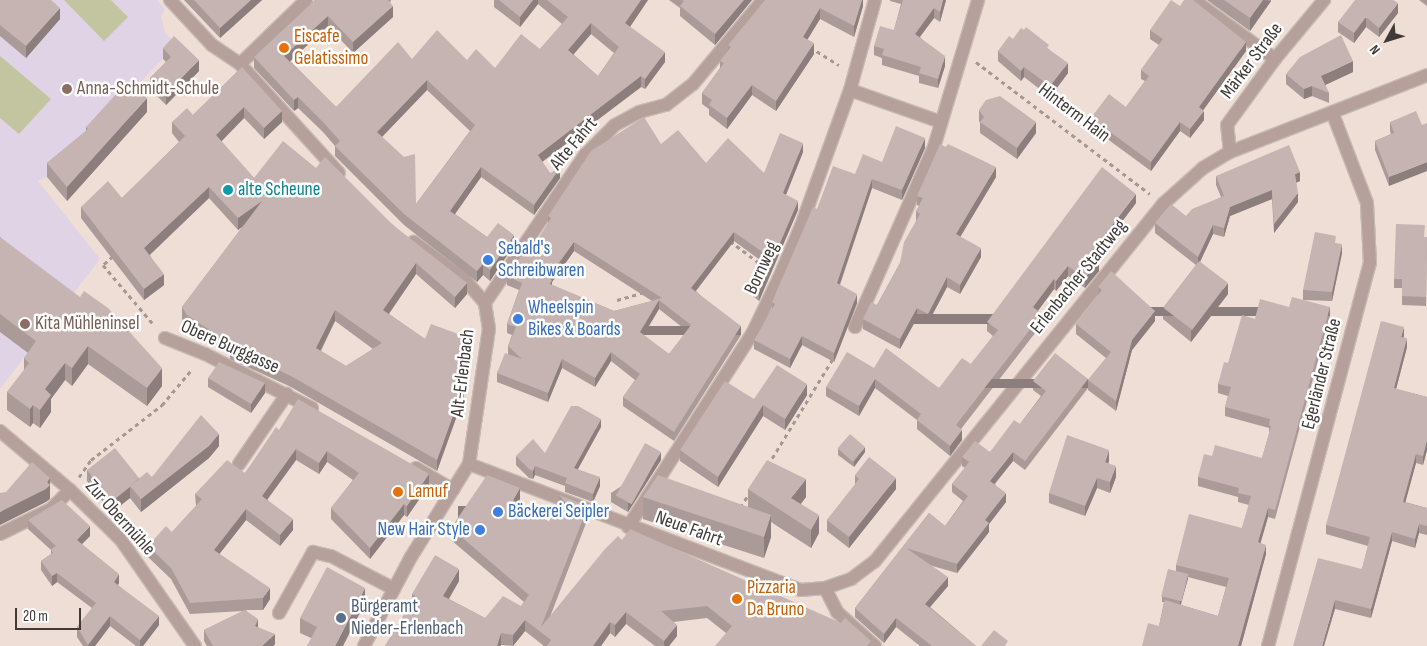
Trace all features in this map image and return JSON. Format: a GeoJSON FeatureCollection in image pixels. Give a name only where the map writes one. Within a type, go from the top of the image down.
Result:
{"type":"FeatureCollection","features":[{"type":"Feature","properties":{"kind":"street"},"geometry":{"type":"LineString","coordinates":[[170,0],[212,45],[240,64],[352,185]]}},
{"type":"Feature","properties":{"kind":"street"},"geometry":{"type":"LineString","coordinates":[[240,64],[306,0]]}},
{"type":"Feature","properties":{"kind":"street","name":"Alte Fahrt"},"geometry":{"type":"LineString","coordinates":[[486,304],[585,155],[615,125],[639,112],[666,105],[693,84],[763,0]]}},
{"type":"Feature","properties":{"kind":"street","name":"Bornweg"},"geometry":{"type":"LineString","coordinates":[[628,527],[752,334],[779,278],[801,226],[850,90],[875,0]]}},
{"type":"Feature","properties":{"kind":"street"},"geometry":{"type":"LineString","coordinates":[[855,327],[934,147],[978,0]]}},
{"type":"Feature","properties":{"kind":"street"},"geometry":{"type":"LineString","coordinates":[[1194,0],[1275,59]]}},
{"type":"Feature","properties":{"kind":"street","name":"Märker Straße"},"geometry":{"type":"LineString","coordinates":[[1230,152],[1228,124],[1275,59],[1324,0]]}},
{"type":"Feature","properties":{"kind":"street","name":"Erlenbacher Stadtweg"},"geometry":{"type":"LineString","coordinates":[[825,588],[851,579],[875,560],[1162,204],[1203,168],[1230,152],[1427,75]]}},
{"type":"Feature","properties":{"kind":"street"},"geometry":{"type":"LineString","coordinates":[[850,90],[941,122]]}},
{"type":"Feature","properties":{"kind":"street","name":"Egerländer Straße"},"geometry":{"type":"LineString","coordinates":[[1268,646],[1370,263],[1367,203],[1332,112]]}},
{"type":"Feature","properties":{"kind":"street","name":"Alt-Erlenbach"},"geometry":{"type":"LineString","coordinates":[[364,646],[394,589],[469,464],[489,329],[486,304],[465,280],[406,237]]}},
{"type":"Feature","properties":{"kind":"street","name":"Obere Burggasse"},"geometry":{"type":"LineString","coordinates":[[164,338],[205,354],[288,394],[320,413]]}},
{"type":"Feature","properties":{"kind":"street"},"geometry":{"type":"LineString","coordinates":[[239,464],[288,394]]}},
{"type":"Feature","properties":{"kind":"street","name":"Zur Obermühle"},"geometry":{"type":"LineString","coordinates":[[0,431],[70,490],[121,540],[195,646]]}},
{"type":"Feature","properties":{"kind":"street"},"geometry":{"type":"LineString","coordinates":[[403,461],[452,490]]}},
{"type":"Feature","properties":{"kind":"street","name":"Neue Fahrt"},"geometry":{"type":"LineString","coordinates":[[469,464],[628,527],[801,590],[825,588]]}},
{"type":"Feature","properties":{"kind":"street"},"geometry":{"type":"LineString","coordinates":[[0,534],[51,509],[70,490]]}},
{"type":"Feature","properties":{"kind":"street"},"geometry":{"type":"LineString","coordinates":[[279,613],[313,552],[331,556],[394,589]]}},
{"type":"Feature","properties":{"kind":"street"},"geometry":{"type":"LineString","coordinates":[[825,588],[837,612],[875,646]]}},
{"type":"Feature","properties":{"kind":"path"},"geometry":{"type":"LineString","coordinates":[[804,43],[855,74]]}},
{"type":"Feature","properties":{"kind":"path","name":"Hinterm Hain"},"geometry":{"type":"LineString","coordinates":[[962,52],[1162,204]]}},
{"type":"Feature","properties":{"kind":"path"},"geometry":{"type":"LineString","coordinates":[[723,236],[779,278]]}},
{"type":"Feature","properties":{"kind":"path","name":"Obere Burggasse"},"geometry":{"type":"LineString","coordinates":[[117,252],[103,265],[164,338]]}},
{"type":"Feature","properties":{"kind":"path"},"geometry":{"type":"LineString","coordinates":[[617,300],[642,294],[647,286]]}},
{"type":"Feature","properties":{"kind":"path"},"geometry":{"type":"LineString","coordinates":[[762,474],[816,391],[838,350]]}},
{"type":"Feature","properties":{"kind":"path"},"geometry":{"type":"LineString","coordinates":[[70,490],[91,460],[162,405],[205,354]]}},
{"type":"Feature","properties":{"kind":"path"},"geometry":{"type":"LineString","coordinates":[[735,515],[756,482]]}},
{"type":"Feature","properties":{"kind":"shaded area","name":"Anna-Schmidt-Schule"},"geometry":{"type":"Polygon","coordinates":[[[0,0],[157,0],[165,9],[161,17],[165,32],[176,45],[91,134],[48,176],[38,181],[100,259],[0,389],[0,0]]]}},
{"type":"Feature","properties":{"kind":"green space"},"geometry":{"type":"Polygon","coordinates":[[[64,0],[111,0],[128,17],[104,41],[64,0]]]}},
{"type":"Feature","properties":{"kind":"green space"},"geometry":{"type":"Polygon","coordinates":[[[0,56],[51,99],[19,134],[0,118],[0,56]]]}},
{"type":"Feature","properties":{"kind":"building"},"geometry":{"type":"Polygon","coordinates":[[[0,0],[51,0],[60,8],[26,46],[0,25],[0,0]]]}},
{"type":"Feature","properties":{"kind":"building"},"geometry":{"type":"Polygon","coordinates":[[[194,0],[251,0],[220,28],[194,0]]]}},
{"type":"Feature","properties":{"kind":"building"},"geometry":{"type":"Polygon","coordinates":[[[315,0],[388,0],[393,6],[353,42],[328,16],[284,56],[336,107],[398,42],[412,59],[437,30],[467,60],[476,49],[495,68],[521,34],[540,49],[568,17],[547,0],[641,0],[625,23],[665,52],[645,79],[641,76],[538,155],[550,173],[560,168],[534,205],[481,167],[450,211],[487,237],[498,223],[514,235],[490,270],[483,264],[477,271],[404,214],[335,146],[340,141],[323,122],[298,97],[294,100],[254,57],[315,0]],[[591,23],[568,50],[598,76],[619,47],[591,23]],[[427,80],[377,132],[404,157],[415,154],[416,204],[475,125],[427,80]]]}},
{"type":"Feature","properties":{"kind":"building"},"geometry":{"type":"Polygon","coordinates":[[[499,0],[533,0],[520,17],[499,0]]]}},
{"type":"Feature","properties":{"kind":"building"},"geometry":{"type":"Polygon","coordinates":[[[682,0],[744,0],[715,34],[680,6],[684,1],[682,0]]]}},
{"type":"Feature","properties":{"kind":"building"},"geometry":{"type":"Polygon","coordinates":[[[765,0],[862,0],[854,26],[820,8],[803,37],[814,43],[776,101],[752,85],[727,118],[709,105],[712,100],[702,93],[724,63],[720,61],[731,47],[728,45],[765,0]]]}},
{"type":"Feature","properties":{"kind":"building"},"geometry":{"type":"Polygon","coordinates":[[[903,0],[943,0],[940,12],[934,8],[915,34],[945,56],[938,79],[919,73],[921,67],[882,55],[884,49],[874,46],[880,26],[894,30],[903,0]]]}},
{"type":"Feature","properties":{"kind":"building"},"geometry":{"type":"Polygon","coordinates":[[[1171,0],[1180,6],[1184,0],[1193,0],[1246,42],[1199,107],[1204,111],[1190,129],[1180,122],[1151,162],[1091,118],[1109,94],[1126,107],[1149,76],[1141,70],[1163,39],[1150,30],[1171,0]]]}},
{"type":"Feature","properties":{"kind":"building"},"geometry":{"type":"Polygon","coordinates":[[[1224,0],[1263,0],[1250,18],[1224,0]]]}},
{"type":"Feature","properties":{"kind":"building"},"geometry":{"type":"Polygon","coordinates":[[[1355,0],[1393,0],[1398,3],[1379,28],[1366,17],[1354,33],[1338,22],[1355,0]]]}},
{"type":"Feature","properties":{"kind":"building"},"geometry":{"type":"Polygon","coordinates":[[[1026,27],[1049,45],[1047,48],[1068,63],[1050,86],[1024,67],[1021,71],[998,51],[1009,36],[1013,39],[1021,28],[1024,30],[1026,27]]]}},
{"type":"Feature","properties":{"kind":"building"},"geometry":{"type":"Polygon","coordinates":[[[1341,35],[1353,61],[1321,76],[1329,93],[1312,86],[1304,89],[1286,74],[1300,57],[1341,35]]]}},
{"type":"Feature","properties":{"kind":"building"},"geometry":{"type":"Polygon","coordinates":[[[174,36],[199,60],[166,94],[150,78],[171,57],[163,48],[174,36]]]}},
{"type":"Feature","properties":{"kind":"building"},"geometry":{"type":"Polygon","coordinates":[[[242,67],[282,111],[264,128],[244,107],[216,135],[254,178],[283,141],[316,168],[325,157],[393,225],[467,283],[455,297],[416,263],[383,310],[425,339],[431,324],[469,338],[456,381],[464,385],[437,460],[291,376],[230,347],[232,345],[187,315],[182,307],[262,201],[238,218],[209,187],[144,248],[164,274],[144,289],[81,207],[108,181],[122,198],[185,136],[172,122],[187,108],[193,115],[242,67]],[[335,310],[316,348],[346,366],[382,343],[335,310]]]}},
{"type":"Feature","properties":{"kind":"building"},"geometry":{"type":"Polygon","coordinates":[[[128,81],[147,98],[67,187],[47,163],[88,129],[86,127],[128,81]]]}},
{"type":"Feature","properties":{"kind":"building"},"geometry":{"type":"Polygon","coordinates":[[[1000,96],[1036,122],[1017,148],[980,122],[984,117],[979,110],[986,100],[1000,96]]]}},
{"type":"Feature","properties":{"kind":"building"},"geometry":{"type":"Polygon","coordinates":[[[1416,111],[1422,125],[1427,123],[1427,162],[1389,177],[1375,141],[1394,133],[1390,122],[1416,111]]]}},
{"type":"Feature","properties":{"kind":"building"},"geometry":{"type":"Polygon","coordinates":[[[644,117],[661,144],[678,130],[706,163],[728,138],[764,173],[780,133],[803,143],[783,193],[798,201],[759,292],[748,283],[764,253],[734,232],[691,288],[741,326],[674,432],[623,397],[640,374],[611,352],[595,378],[562,359],[548,393],[497,373],[505,353],[522,359],[508,346],[516,327],[507,324],[522,283],[507,276],[528,246],[532,249],[551,218],[548,216],[591,151],[644,117]],[[574,242],[548,278],[552,280],[550,284],[614,311],[662,298],[574,242]],[[659,300],[640,332],[669,354],[691,325],[659,300]]]}},
{"type":"Feature","properties":{"kind":"building"},"geometry":{"type":"Polygon","coordinates":[[[896,126],[925,138],[902,190],[872,179],[837,283],[857,294],[834,353],[802,336],[790,359],[754,340],[775,304],[772,302],[813,207],[817,209],[833,166],[855,174],[863,154],[882,162],[896,126]]]}},
{"type":"Feature","properties":{"kind":"building"},"geometry":{"type":"Polygon","coordinates":[[[940,144],[946,147],[948,144],[996,167],[956,234],[981,248],[960,285],[947,277],[928,314],[917,308],[900,339],[863,319],[871,302],[877,305],[900,263],[904,242],[920,214],[916,211],[923,198],[917,196],[940,144]]]}},
{"type":"Feature","properties":{"kind":"building"},"geometry":{"type":"Polygon","coordinates":[[[1289,145],[1300,172],[1295,174],[1298,193],[1274,224],[1272,190],[1230,207],[1224,228],[1213,225],[1198,257],[1155,223],[1171,204],[1186,216],[1192,209],[1224,196],[1216,176],[1289,145]]]}},
{"type":"Feature","properties":{"kind":"building"},"geometry":{"type":"Polygon","coordinates":[[[1102,167],[1136,194],[1090,254],[1099,261],[1085,278],[1068,266],[1056,281],[1054,279],[1033,307],[1042,314],[956,425],[962,430],[950,446],[917,420],[921,414],[875,379],[859,406],[826,387],[847,352],[874,368],[886,348],[939,388],[962,358],[971,364],[998,330],[987,322],[1102,167]]]}},
{"type":"Feature","properties":{"kind":"building"},"geometry":{"type":"Polygon","coordinates":[[[1396,224],[1425,225],[1424,237],[1427,237],[1426,297],[1402,296],[1402,279],[1394,279],[1396,224]]]}},
{"type":"Feature","properties":{"kind":"building"},"geometry":{"type":"Polygon","coordinates":[[[1315,232],[1336,236],[1335,243],[1342,244],[1332,292],[1303,290],[1315,232]]]}},
{"type":"Feature","properties":{"kind":"building"},"geometry":{"type":"Polygon","coordinates":[[[0,237],[80,297],[84,291],[108,308],[162,368],[147,388],[88,346],[72,368],[65,363],[45,389],[51,395],[40,410],[33,405],[30,409],[7,392],[29,363],[24,358],[36,341],[0,314],[0,237]]]}},
{"type":"Feature","properties":{"kind":"building"},"geometry":{"type":"Polygon","coordinates":[[[1199,261],[1228,283],[1192,330],[1163,308],[1199,261]]]}},
{"type":"Feature","properties":{"kind":"building"},"geometry":{"type":"Polygon","coordinates":[[[1111,271],[1155,311],[1132,340],[1116,401],[1088,380],[1111,352],[1076,324],[1102,290],[1098,287],[1111,271]]]}},
{"type":"Feature","properties":{"kind":"building"},"geometry":{"type":"Polygon","coordinates":[[[1292,297],[1330,307],[1275,510],[1268,508],[1258,542],[1266,545],[1238,646],[1142,646],[1148,623],[1159,626],[1165,600],[1218,616],[1229,578],[1176,565],[1189,514],[1242,528],[1251,496],[1238,493],[1239,488],[1198,477],[1204,454],[1212,456],[1215,445],[1262,458],[1271,426],[1269,425],[1270,419],[1225,407],[1231,387],[1218,384],[1224,362],[1228,363],[1242,315],[1255,319],[1260,299],[1289,307],[1292,297]]]}},
{"type":"Feature","properties":{"kind":"building"},"geometry":{"type":"Polygon","coordinates":[[[1381,321],[1404,327],[1401,337],[1407,338],[1394,388],[1427,397],[1427,440],[1423,456],[1416,454],[1403,502],[1427,508],[1427,526],[1419,524],[1415,539],[1392,532],[1371,609],[1335,600],[1322,646],[1293,646],[1318,558],[1362,569],[1370,537],[1326,525],[1381,321]]]}},
{"type":"Feature","properties":{"kind":"building"},"geometry":{"type":"Polygon","coordinates":[[[1055,353],[1088,379],[1025,461],[1013,452],[990,481],[1006,493],[985,520],[989,523],[957,564],[906,548],[948,577],[925,604],[976,646],[932,646],[896,618],[884,634],[855,608],[929,513],[945,526],[968,496],[952,484],[969,462],[962,457],[975,441],[990,452],[1014,420],[1020,424],[1046,391],[1033,381],[1055,353]]]}},
{"type":"Feature","properties":{"kind":"building"},"geometry":{"type":"Polygon","coordinates":[[[219,362],[265,383],[251,404],[208,378],[219,362]]]}},
{"type":"Feature","properties":{"kind":"building"},"geometry":{"type":"Polygon","coordinates":[[[777,365],[807,384],[785,419],[763,405],[718,477],[680,450],[725,381],[754,399],[777,365]]]}},
{"type":"Feature","properties":{"kind":"building"},"geometry":{"type":"Polygon","coordinates":[[[298,399],[429,474],[407,506],[404,504],[370,548],[331,508],[359,473],[327,451],[319,463],[296,449],[262,496],[293,519],[280,535],[246,509],[214,550],[270,588],[263,598],[190,603],[171,568],[148,546],[166,526],[172,532],[202,499],[195,494],[227,460],[245,473],[276,427],[279,430],[298,399]]]}},
{"type":"Feature","properties":{"kind":"building"},"geometry":{"type":"Polygon","coordinates":[[[571,406],[578,406],[601,419],[574,468],[600,477],[593,494],[565,483],[567,478],[535,466],[533,471],[516,456],[533,439],[545,453],[571,406]]]}},
{"type":"Feature","properties":{"kind":"building"},"geometry":{"type":"Polygon","coordinates":[[[201,415],[219,434],[209,446],[141,499],[130,486],[147,472],[152,477],[201,415]]]}},
{"type":"Feature","properties":{"kind":"building"},"geometry":{"type":"Polygon","coordinates":[[[850,434],[865,447],[853,461],[838,448],[850,434]]]}},
{"type":"Feature","properties":{"kind":"building"},"geometry":{"type":"Polygon","coordinates":[[[1067,435],[1109,450],[1105,462],[1116,466],[1110,482],[1097,478],[1085,506],[1049,493],[1067,435]]]}},
{"type":"Feature","properties":{"kind":"building"},"geometry":{"type":"Polygon","coordinates":[[[645,443],[661,452],[632,504],[616,495],[645,443]]]}},
{"type":"Feature","properties":{"kind":"building"},"geometry":{"type":"Polygon","coordinates":[[[115,448],[139,478],[111,502],[87,470],[115,448]]]}},
{"type":"Feature","properties":{"kind":"building"},"geometry":{"type":"Polygon","coordinates":[[[869,457],[896,478],[849,537],[827,520],[859,479],[855,475],[869,457]]]}},
{"type":"Feature","properties":{"kind":"building"},"geometry":{"type":"Polygon","coordinates":[[[767,460],[806,479],[791,498],[819,515],[811,530],[748,489],[767,460]]]}},
{"type":"Feature","properties":{"kind":"building"},"geometry":{"type":"Polygon","coordinates":[[[32,462],[50,478],[47,482],[50,485],[46,489],[0,512],[0,493],[6,492],[32,462]]]}},
{"type":"Feature","properties":{"kind":"building"},"geometry":{"type":"Polygon","coordinates":[[[487,475],[520,488],[513,500],[549,522],[557,502],[568,506],[559,495],[588,506],[541,627],[605,549],[618,536],[622,540],[630,529],[841,623],[845,618],[871,641],[867,646],[715,646],[732,626],[707,606],[661,611],[677,625],[664,641],[626,612],[615,625],[610,622],[593,646],[547,646],[551,640],[525,620],[513,635],[501,633],[497,646],[385,646],[415,596],[412,594],[435,555],[459,569],[443,596],[485,618],[503,596],[521,606],[529,595],[451,528],[487,475]]]}},
{"type":"Feature","properties":{"kind":"building"},"geometry":{"type":"Polygon","coordinates":[[[658,475],[771,515],[764,537],[643,497],[658,475]]]}},
{"type":"Feature","properties":{"kind":"building"},"geometry":{"type":"Polygon","coordinates":[[[62,500],[90,526],[77,540],[119,574],[114,582],[159,616],[140,640],[110,616],[88,645],[77,627],[96,603],[57,573],[52,576],[41,561],[53,553],[51,549],[56,546],[28,520],[62,500]]]}},
{"type":"Feature","properties":{"kind":"building"},"geometry":{"type":"Polygon","coordinates":[[[327,567],[365,588],[335,646],[307,646],[317,627],[300,618],[327,567]]]}},
{"type":"Feature","properties":{"kind":"building"},"geometry":{"type":"Polygon","coordinates":[[[1168,569],[1188,574],[1182,601],[1161,596],[1168,569]]]}},
{"type":"Feature","properties":{"kind":"building"},"geometry":{"type":"Polygon","coordinates":[[[245,610],[258,619],[255,626],[275,634],[262,646],[213,646],[204,630],[245,610]]]}},
{"type":"Feature","properties":{"kind":"building"},"geometry":{"type":"Polygon","coordinates":[[[994,630],[1008,641],[1005,646],[981,646],[994,630]]]}},
{"type":"Feature","properties":{"kind":"place","name":"Eiscafe Gelatissimo"},"geometry":{"type":"Point","coordinates":[284,48]}},
{"type":"Feature","properties":{"kind":"place","name":"Anna-Schmidt-Schule"},"geometry":{"type":"Point","coordinates":[67,89]}},
{"type":"Feature","properties":{"kind":"place","name":"alte Scheune"},"geometry":{"type":"Point","coordinates":[228,190]}},
{"type":"Feature","properties":{"kind":"place","name":"Sebald's Schreibwaren"},"geometry":{"type":"Point","coordinates":[488,260]}},
{"type":"Feature","properties":{"kind":"place","name":"Wheelspin Bikes & Boards"},"geometry":{"type":"Point","coordinates":[518,319]}},
{"type":"Feature","properties":{"kind":"place","name":"Kita Mühleninsel"},"geometry":{"type":"Point","coordinates":[25,324]}},
{"type":"Feature","properties":{"kind":"place","name":"Lamuf"},"geometry":{"type":"Point","coordinates":[398,492]}},
{"type":"Feature","properties":{"kind":"place","name":"Bäckerei Seipler"},"geometry":{"type":"Point","coordinates":[498,512]}},
{"type":"Feature","properties":{"kind":"place","name":"New Hair Style"},"geometry":{"type":"Point","coordinates":[480,530]}},
{"type":"Feature","properties":{"kind":"place","name":"Pizzaria Da Bruno"},"geometry":{"type":"Point","coordinates":[737,599]}},
{"type":"Feature","properties":{"kind":"place","name":"Bürgeramt Nieder-Erlenbach"},"geometry":{"type":"Point","coordinates":[341,618]}}]}
